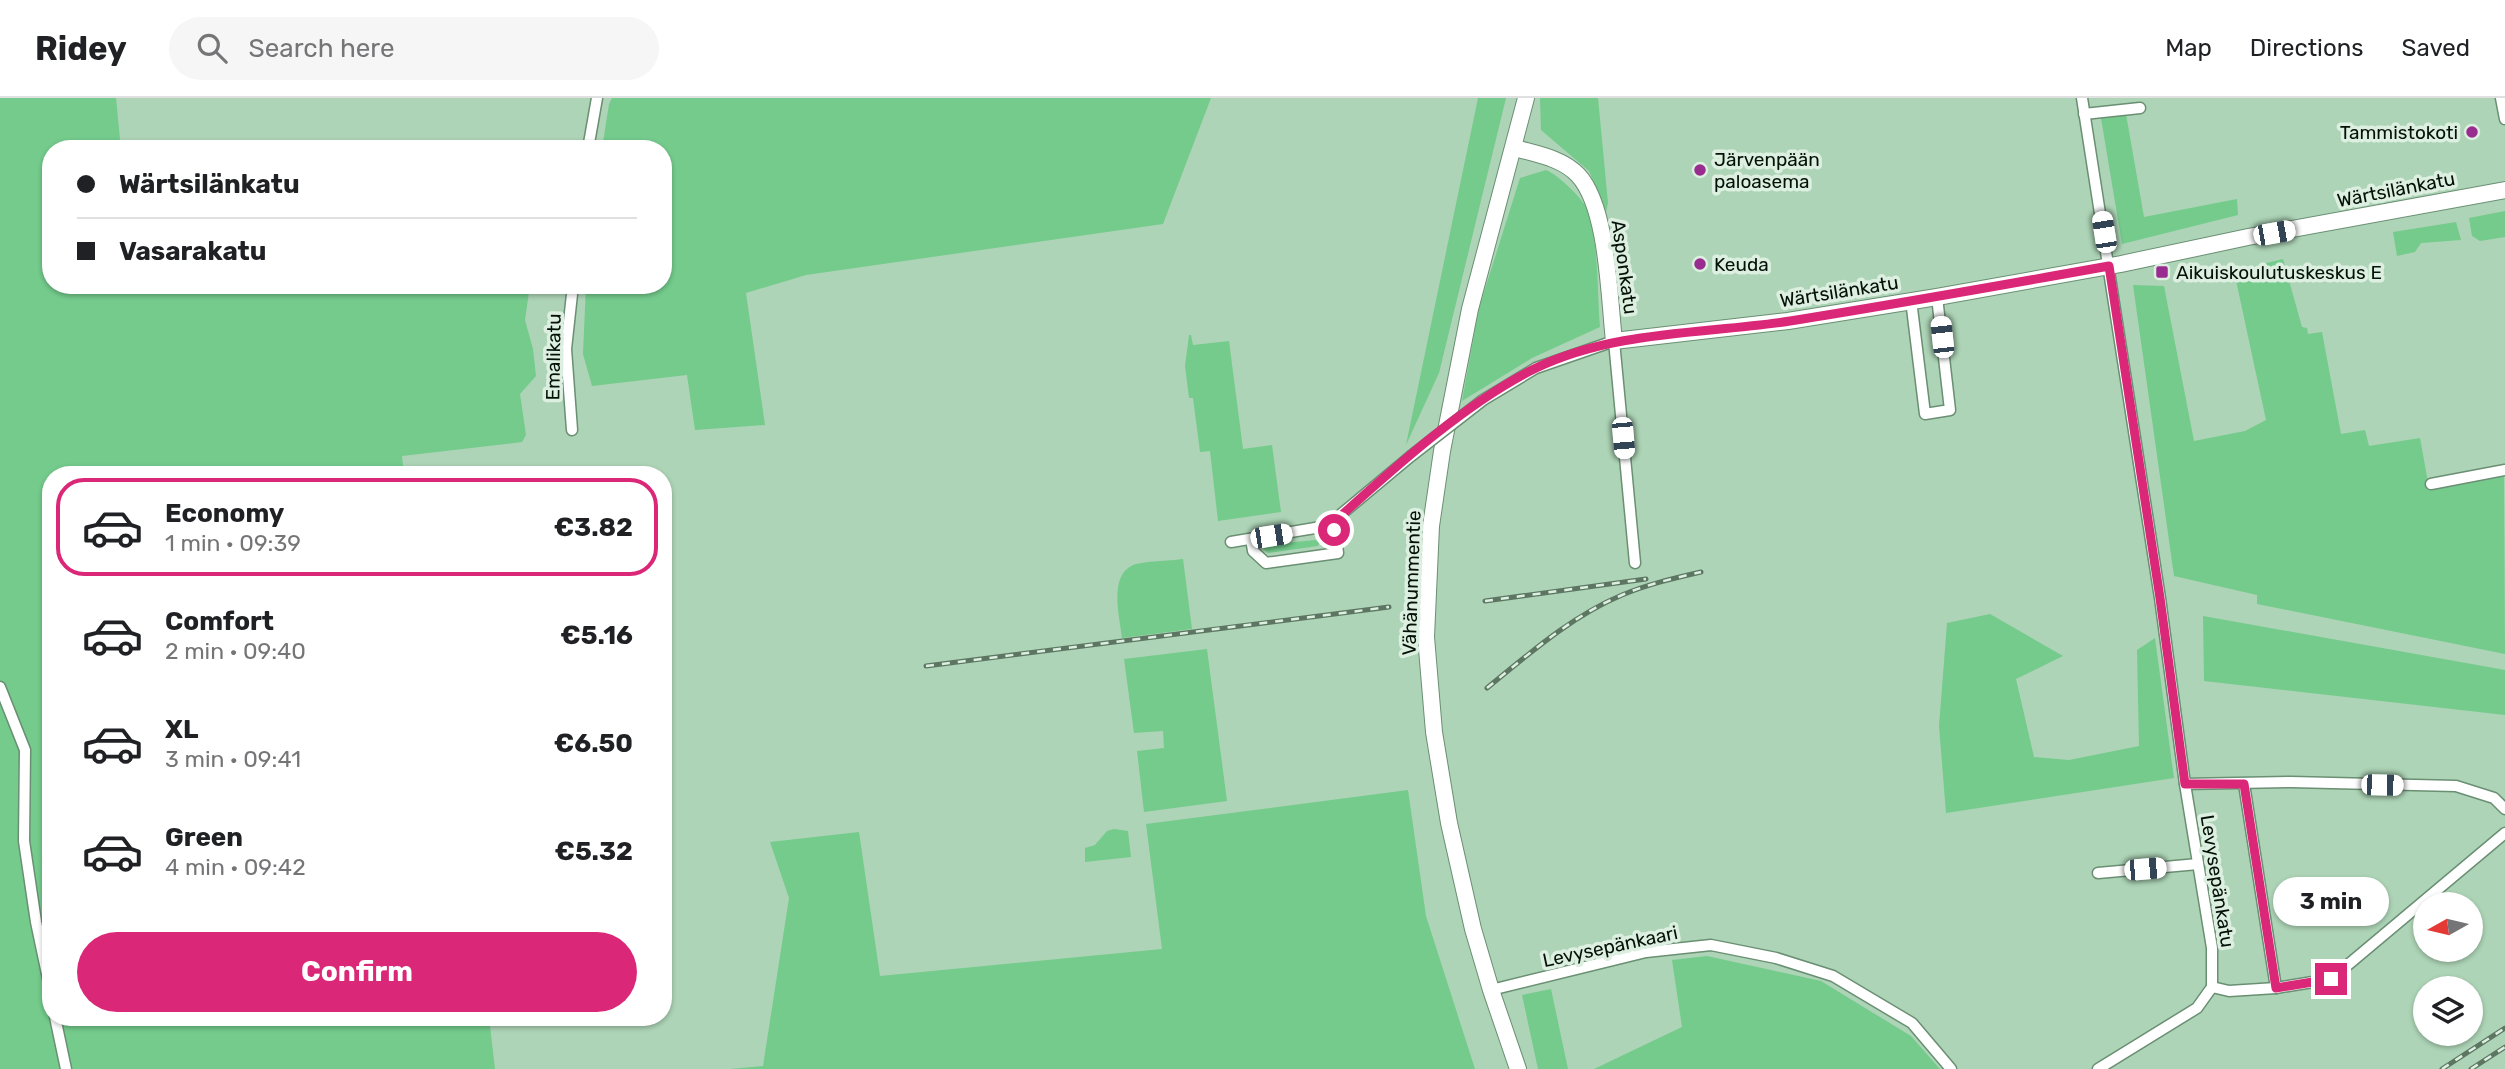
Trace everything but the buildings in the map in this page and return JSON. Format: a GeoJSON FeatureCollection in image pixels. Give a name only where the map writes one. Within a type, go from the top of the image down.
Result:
{"type":"FeatureCollection","features":[{"type":"Feature","properties":{"kind":"street"},"geometry":{"type":"LineString","coordinates":[[589,140],[597,98]]}},
{"type":"Feature","properties":{"kind":"street","name":"Vähänummentie"},"geometry":{"type":"LineString","coordinates":[[1518,1069],[1473,929],[1449,823],[1434,732],[1426,637],[1431,526],[1442,451],[1470,309],[1515,148],[1526,98]]}},
{"type":"Feature","properties":{"kind":"street","name":"Levysepänkatu"},"geometry":{"type":"LineString","coordinates":[[2082,98],[2160,598],[2211,948],[2212,987]]}},
{"type":"Feature","properties":{"kind":"street"},"geometry":{"type":"LineString","coordinates":[[2501,98],[2505,119]]}},
{"type":"Feature","properties":{"kind":"street"},"geometry":{"type":"LineString","coordinates":[[2084,114],[2140,108]]}},
{"type":"Feature","properties":{"kind":"street","name":"Asponkatu"},"geometry":{"type":"LineString","coordinates":[[1515,148],[1555,159],[1578,175],[1593,202],[1602,232],[1635,563]]}},
{"type":"Feature","properties":{"kind":"street","name":"Wärtsilänkatu"},"geometry":{"type":"LineString","coordinates":[[1231,542],[1318,529],[1334,522],[1411,456],[1483,400],[1536,368],[1614,341],[1788,321],[1937,297],[2505,190]]}},
{"type":"Feature","properties":{"kind":"street","name":"Emalikatu"},"geometry":{"type":"LineString","coordinates":[[572,294],[566,349],[572,430]]}},
{"type":"Feature","properties":{"kind":"street"},"geometry":{"type":"LineString","coordinates":[[1911,300],[1925,414],[1950,410],[1937,297]]}},
{"type":"Feature","properties":{"kind":"street"},"geometry":{"type":"LineString","coordinates":[[2431,484],[2505,470]]}},
{"type":"Feature","properties":{"kind":"street"},"geometry":{"type":"LineString","coordinates":[[1251,539],[1253,551],[1266,563],[1338,553],[1334,522]]}},
{"type":"Feature","properties":{"kind":"street"},"geometry":{"type":"LineString","coordinates":[[0,687],[25,750],[24,841],[42,950]]}},
{"type":"Feature","properties":{"kind":"street"},"geometry":{"type":"LineString","coordinates":[[2185,784],[2291,782],[2456,786],[2494,798],[2505,809]]}},
{"type":"Feature","properties":{"kind":"street"},"geometry":{"type":"LineString","coordinates":[[2244,784],[2276,988]]}},
{"type":"Feature","properties":{"kind":"street"},"geometry":{"type":"LineString","coordinates":[[2098,1069],[2197,1008],[2212,987],[2229,991],[2276,988],[2331,979],[2505,833]]}},
{"type":"Feature","properties":{"kind":"street"},"geometry":{"type":"LineString","coordinates":[[2098,873],[2198,864]]}},
{"type":"Feature","properties":{"kind":"street","name":"Levysepänkaari"},"geometry":{"type":"LineString","coordinates":[[1491,990],[1646,952],[1711,945],[1776,958],[1833,975],[1912,1023],[1951,1069]]}},
{"type":"Feature","properties":{"kind":"street"},"geometry":{"type":"LineString","coordinates":[[57,1026],[66,1069]]}},
{"type":"Feature","properties":{"kind":"green space"},"geometry":{"type":"Polygon","coordinates":[[[0,98],[116,98],[120,140],[42,140],[42,294],[529,294],[525,320],[533,349],[536,376],[520,394],[526,435],[522,442],[402,456],[403,466],[42,466],[42,1026],[490,1026],[495,1069],[0,1069],[0,98]]]}},
{"type":"Feature","properties":{"kind":"green space"},"geometry":{"type":"Polygon","coordinates":[[[612,98],[1211,98],[1163,224],[806,275],[746,293],[765,425],[695,430],[687,375],[592,386],[583,354],[586,294],[672,294],[672,140],[603,140],[612,98]]]}},
{"type":"Feature","properties":{"kind":"green space"},"geometry":{"type":"Polygon","coordinates":[[[1478,98],[1506,98],[1439,373],[1406,445],[1478,98]]]}},
{"type":"Feature","properties":{"kind":"green space"},"geometry":{"type":"Polygon","coordinates":[[[1540,98],[1598,98],[1608,203],[1606,212],[1589,171],[1541,130],[1540,98]]]}},
{"type":"Feature","properties":{"kind":"green space"},"geometry":{"type":"Polygon","coordinates":[[[2126,114],[2144,217],[2237,199],[2238,215],[2122,244],[2101,118],[2126,114]]]}},
{"type":"Feature","properties":{"kind":"green space"},"geometry":{"type":"Polygon","coordinates":[[[1546,170],[1562,181],[1586,207],[1595,249],[1600,327],[1532,358],[1462,401],[1479,308],[1520,178],[1546,170]]]}},
{"type":"Feature","properties":{"kind":"green space"},"geometry":{"type":"Polygon","coordinates":[[[2505,211],[2505,237],[2480,241],[2472,236],[2469,218],[2505,211]]]}},
{"type":"Feature","properties":{"kind":"green space"},"geometry":{"type":"Polygon","coordinates":[[[2456,222],[2461,240],[2421,243],[2415,252],[2397,256],[2393,232],[2456,222]]]}},
{"type":"Feature","properties":{"kind":"green space"},"geometry":{"type":"Polygon","coordinates":[[[2283,259],[2302,327],[2307,328],[2308,334],[2322,332],[2341,434],[2365,430],[2369,446],[2420,438],[2429,488],[2504,476],[2505,654],[2257,604],[2257,595],[2174,576],[2133,285],[2164,286],[2194,441],[2245,431],[2266,420],[2234,271],[2283,259]]]}},
{"type":"Feature","properties":{"kind":"green space"},"geometry":{"type":"Polygon","coordinates":[[[1189,335],[1193,345],[1229,341],[1243,449],[1272,445],[1281,512],[1218,521],[1210,451],[1200,452],[1193,398],[1189,398],[1185,366],[1189,335]]]}},
{"type":"Feature","properties":{"kind":"green space"},"geometry":{"type":"Polygon","coordinates":[[[1315,540],[1320,542],[1318,546],[1268,553],[1263,549],[1266,545],[1315,540]]]}},
{"type":"Feature","properties":{"kind":"green space"},"geometry":{"type":"Polygon","coordinates":[[[1183,559],[1192,629],[1122,638],[1117,598],[1120,578],[1125,570],[1138,564],[1183,559]]]}},
{"type":"Feature","properties":{"kind":"green space"},"geometry":{"type":"Polygon","coordinates":[[[1990,614],[2063,656],[2016,679],[2034,757],[2069,760],[2139,746],[2137,650],[2155,638],[2174,778],[1946,813],[1939,726],[1947,623],[1990,614]]]}},
{"type":"Feature","properties":{"kind":"green space"},"geometry":{"type":"Polygon","coordinates":[[[2203,616],[2505,670],[2505,715],[2204,681],[2203,616]]]}},
{"type":"Feature","properties":{"kind":"green space"},"geometry":{"type":"Polygon","coordinates":[[[1207,649],[1227,801],[1144,812],[1137,751],[1164,748],[1163,731],[1134,733],[1124,659],[1207,649]]]}},
{"type":"Feature","properties":{"kind":"green space"},"geometry":{"type":"Polygon","coordinates":[[[1408,790],[1426,916],[1475,1069],[730,1069],[763,1066],[789,898],[770,842],[859,832],[880,976],[1162,949],[1146,824],[1408,790]]]}},
{"type":"Feature","properties":{"kind":"green space"},"geometry":{"type":"Polygon","coordinates":[[[1107,831],[1128,831],[1131,857],[1085,862],[1085,848],[1095,845],[1107,831]]]}},
{"type":"Feature","properties":{"kind":"green space"},"geometry":{"type":"Polygon","coordinates":[[[1707,956],[1821,981],[1911,1036],[1940,1069],[1594,1069],[1682,1027],[1672,960],[1707,956]]]}},
{"type":"Feature","properties":{"kind":"green space"},"geometry":{"type":"Polygon","coordinates":[[[1551,989],[1568,1069],[1538,1069],[1522,995],[1551,989]]]}},
{"type":"Feature","properties":{"kind":"railway"},"geometry":{"type":"LineString","coordinates":[[1487,688],[1552,636],[1586,613],[1622,595],[1701,572]]}},
{"type":"Feature","properties":{"kind":"railway"},"geometry":{"type":"LineString","coordinates":[[1485,601],[1646,579]]}},
{"type":"Feature","properties":{"kind":"railway"},"geometry":{"type":"LineString","coordinates":[[926,666],[1389,607]]}},
{"type":"Feature","properties":{"kind":"railway"},"geometry":{"type":"LineString","coordinates":[[2442,1069],[2505,1028]]}},
{"type":"Feature","properties":{"kind":"railway"},"geometry":{"type":"LineString","coordinates":[[2471,1069],[2505,1047]]}},
{"type":"Feature","properties":{"kind":"place","name":"Tammistokoti"},"geometry":{"type":"Point","coordinates":[2472,132]}},
{"type":"Feature","properties":{"kind":"place","name":"Järvenpään paloasema"},"geometry":{"type":"Point","coordinates":[1700,170]}},
{"type":"Feature","properties":{"kind":"place","name":"Keuda"},"geometry":{"type":"Point","coordinates":[1700,264]}},
{"type":"Feature","properties":{"kind":"place","name":"Aikuiskoulutuskeskus E"},"geometry":{"type":"Point","coordinates":[2162,272]}},
{"type":"Feature","properties":{"kind":"route"},"geometry":{"type":"LineString","coordinates":[[1334,530],[1334,522],[1458,418],[1536,368],[1581,352],[1614,341],[1788,321],[2109,266],[2160,598],[2185,784],[2244,784],[2276,988],[2331,979]]}}]}
